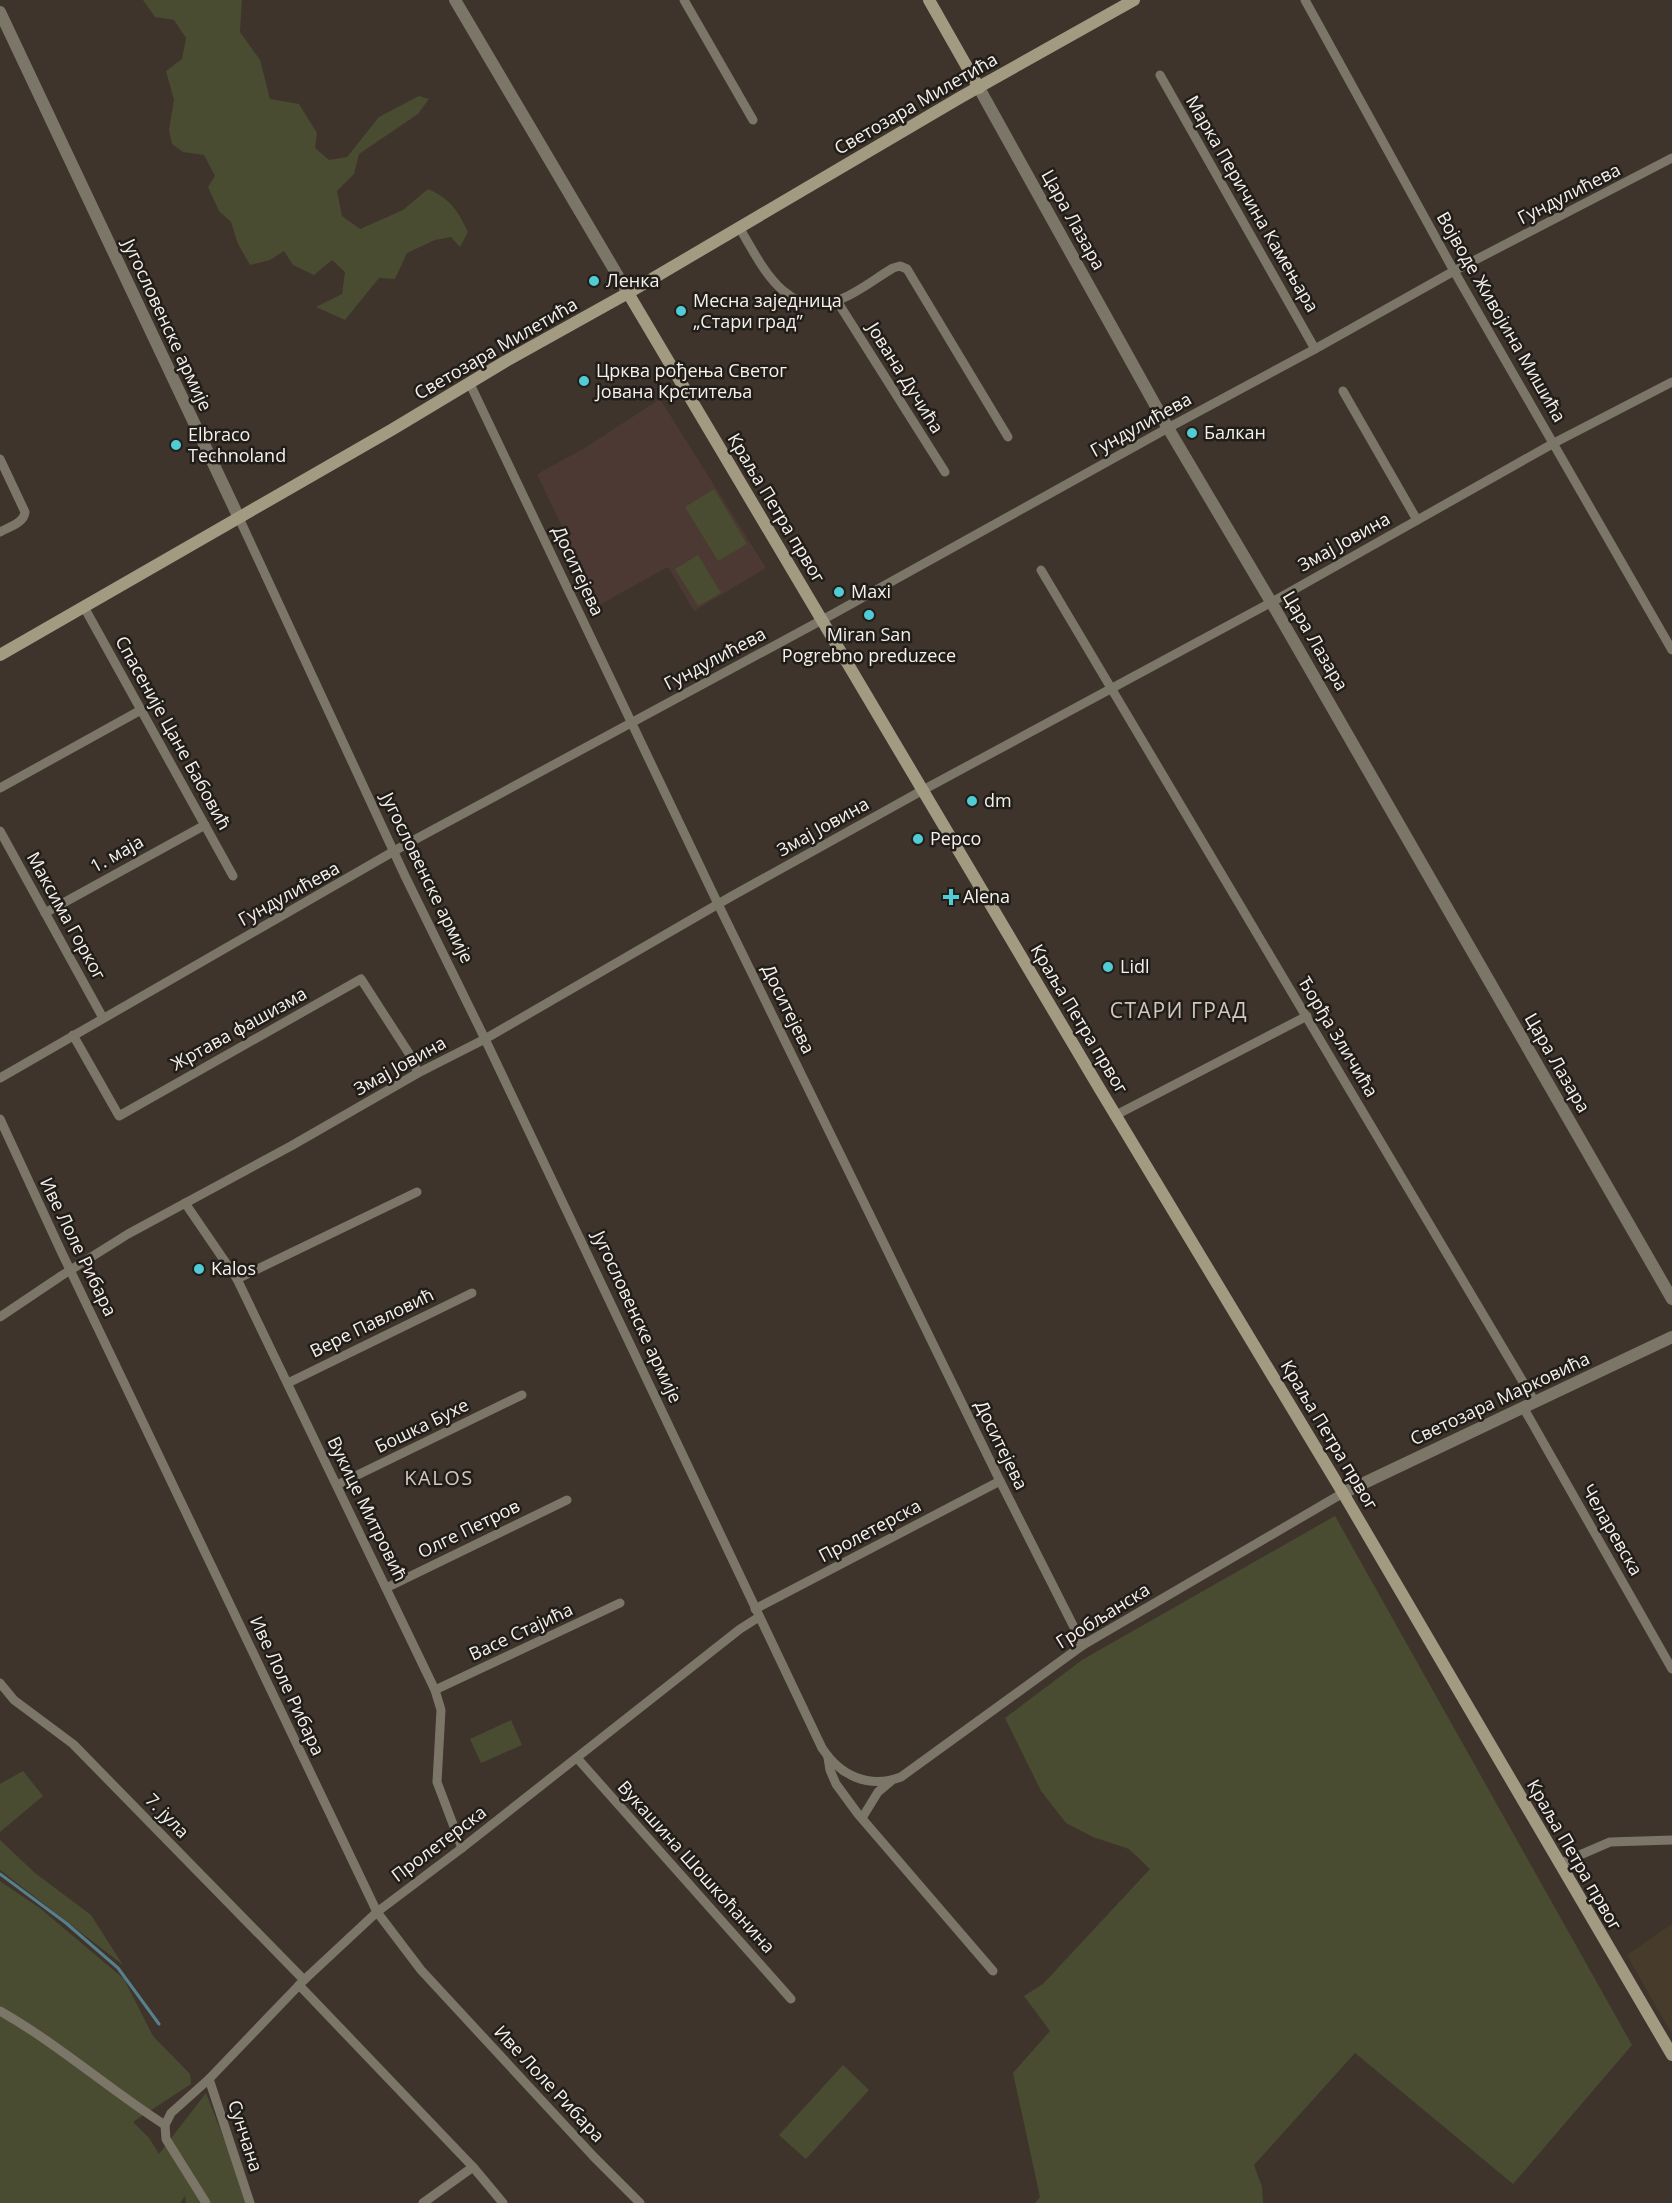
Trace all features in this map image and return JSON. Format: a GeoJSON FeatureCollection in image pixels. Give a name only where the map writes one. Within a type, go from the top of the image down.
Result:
{"type":"FeatureCollection","features":[{"type":"Feature","properties":{"kind":"main road","name":"Цара Лазара"},"geometry":{"type":"LineString","coordinates":[[929,0],[979,88]]}},
{"type":"Feature","properties":{"kind":"main road","name":"Светозара Милетића"},"geometry":{"type":"LineString","coordinates":[[0,655],[470,384],[506,361],[628,293],[961,97],[1134,0]]}},
{"type":"Feature","properties":{"kind":"main road","name":"Краља Петра првог"},"geometry":{"type":"LineString","coordinates":[[628,293],[1343,1493],[1672,2055]]}},
{"type":"Feature","properties":{"kind":"street","name":"Краља Петра првог"},"geometry":{"type":"LineString","coordinates":[[455,0],[628,293]]}},
{"type":"Feature","properties":{"kind":"street"},"geometry":{"type":"LineString","coordinates":[[684,0],[753,120]]}},
{"type":"Feature","properties":{"kind":"street","name":"Војводе Живојина Мишића"},"geometry":{"type":"LineString","coordinates":[[1305,0],[1454,270],[1672,650]]}},
{"type":"Feature","properties":{"kind":"street","name":"Југословенске армије"},"geometry":{"type":"LineString","coordinates":[[0,12],[394,852],[828,1758],[836,1784],[862,1818],[993,1971]]}},
{"type":"Feature","properties":{"kind":"street","name":"Марка Перичина Камењара"},"geometry":{"type":"LineString","coordinates":[[1160,75],[1315,349]]}},
{"type":"Feature","properties":{"kind":"street","name":"Цара Лазара"},"geometry":{"type":"LineString","coordinates":[[979,88],[1168,428],[1272,602],[1672,1299]]}},
{"type":"Feature","properties":{"kind":"street","name":"Гундулићева"},"geometry":{"type":"LineString","coordinates":[[0,1078],[394,852],[822,620],[1454,270],[1672,158]]}},
{"type":"Feature","properties":{"kind":"street"},"geometry":{"type":"LineString","coordinates":[[739,227],[768,276],[782,291],[798,300],[810,303],[837,301],[893,268],[900,266],[907,269],[1008,437]]}},
{"type":"Feature","properties":{"kind":"street","name":"Јована Дучића"},"geometry":{"type":"LineString","coordinates":[[837,301],[945,472]]}},
{"type":"Feature","properties":{"kind":"street","name":"Змај Јовина"},"geometry":{"type":"LineString","coordinates":[[0,1317],[128,1234],[291,1146],[418,1073],[485,1039],[718,904],[923,790],[1272,602],[1554,443],[1672,382]]}},
{"type":"Feature","properties":{"kind":"street","name":"Доситејева"},"geometry":{"type":"LineString","coordinates":[[470,384],[718,904],[1000,1481],[1083,1645]]}},
{"type":"Feature","properties":{"kind":"street"},"geometry":{"type":"LineString","coordinates":[[1343,391],[1417,520]]}},
{"type":"Feature","properties":{"kind":"street"},"geometry":{"type":"LineString","coordinates":[[0,459],[25,512],[21,521],[0,532]]}},
{"type":"Feature","properties":{"kind":"street","name":"Ђорђа Зличића"},"geometry":{"type":"LineString","coordinates":[[1041,570],[1535,1402]]}},
{"type":"Feature","properties":{"kind":"street","name":"Спасеније Цане Бабовић"},"geometry":{"type":"LineString","coordinates":[[84,607],[232,876]]}},
{"type":"Feature","properties":{"kind":"street"},"geometry":{"type":"LineString","coordinates":[[0,788],[141,710]]}},
{"type":"Feature","properties":{"kind":"street","name":"1. маја"},"geometry":{"type":"LineString","coordinates":[[45,913],[205,825]]}},
{"type":"Feature","properties":{"kind":"street","name":"Максима Горког"},"geometry":{"type":"LineString","coordinates":[[0,831],[103,1017]]}},
{"type":"Feature","properties":{"kind":"street","name":"Жртава фашизма"},"geometry":{"type":"LineString","coordinates":[[73,1035],[120,1116],[362,979],[410,1055],[418,1073]]}},
{"type":"Feature","properties":{"kind":"street"},"geometry":{"type":"LineString","coordinates":[[1116,1115],[1306,1016]]}},
{"type":"Feature","properties":{"kind":"street","name":"Иве Лоле Рибара"},"geometry":{"type":"LineString","coordinates":[[0,1119],[377,1912],[421,1970],[586,2149],[640,2203]]}},
{"type":"Feature","properties":{"kind":"street"},"geometry":{"type":"LineString","coordinates":[[237,1279],[417,1192]]}},
{"type":"Feature","properties":{"kind":"street","name":"Вукице Митровић"},"geometry":{"type":"LineString","coordinates":[[185,1203],[237,1279],[435,1690],[441,1710],[437,1782],[462,1848]]}},
{"type":"Feature","properties":{"kind":"street","name":"Вере Павловић"},"geometry":{"type":"LineString","coordinates":[[288,1383],[472,1293]]}},
{"type":"Feature","properties":{"kind":"street","name":"Светозара Марковића"},"geometry":{"type":"LineString","coordinates":[[1343,1493],[1672,1337]]}},
{"type":"Feature","properties":{"kind":"street","name":"Бошка Бухе"},"geometry":{"type":"LineString","coordinates":[[337,1485],[522,1395]]}},
{"type":"Feature","properties":{"kind":"street","name":"Челаревска"},"geometry":{"type":"LineString","coordinates":[[1523,1407],[1672,1669]]}},
{"type":"Feature","properties":{"kind":"street","name":"Пролетерска"},"geometry":{"type":"LineString","coordinates":[[165,2125],[171,2113],[209,2079],[302,1983],[377,1912],[462,1848],[740,1629],[757,1613],[1000,1481]]}},
{"type":"Feature","properties":{"kind":"street","name":"Гробљанска"},"geometry":{"type":"LineString","coordinates":[[891,1781],[912,1771],[1083,1645],[1343,1493]]}},
{"type":"Feature","properties":{"kind":"street","name":"Олге Петров"},"geometry":{"type":"LineString","coordinates":[[386,1588],[567,1500]]}},
{"type":"Feature","properties":{"kind":"street","name":"Васе Стајића"},"geometry":{"type":"LineString","coordinates":[[435,1690],[620,1603]]}},
{"type":"Feature","properties":{"kind":"street","name":"7. јула"},"geometry":{"type":"LineString","coordinates":[[0,1683],[14,1700],[73,1744],[302,1983],[473,2167],[503,2203]]}},
{"type":"Feature","properties":{"kind":"street","name":"Вукашина Шошкоћанина"},"geometry":{"type":"LineString","coordinates":[[576,1758],[791,1999]]}},
{"type":"Feature","properties":{"kind":"street","name":"Југословенске армије"},"geometry":{"type":"LineString","coordinates":[[828,1758],[843,1772],[865,1781],[891,1781]]}},
{"type":"Feature","properties":{"kind":"street"},"geometry":{"type":"LineString","coordinates":[[862,1818],[878,1792],[891,1781]]}},
{"type":"Feature","properties":{"kind":"street"},"geometry":{"type":"LineString","coordinates":[[1559,1864],[1610,1842],[1672,1840]]}},
{"type":"Feature","properties":{"kind":"street"},"geometry":{"type":"LineString","coordinates":[[0,2011],[165,2125],[166,2139],[170,2147],[207,2203]]}},
{"type":"Feature","properties":{"kind":"street","name":"Сунчана"},"geometry":{"type":"LineString","coordinates":[[209,2079],[250,2203]]}},
{"type":"Feature","properties":{"kind":"street"},"geometry":{"type":"LineString","coordinates":[[423,2203],[473,2167]]}},
{"type":"Feature","properties":{"kind":"shaded area"},"geometry":{"type":"Polygon","coordinates":[[[660,399],[766,568],[694,611],[668,567],[599,605],[537,474],[583,449],[660,399]]]}},
{"type":"Feature","properties":{"kind":"shaded area"},"geometry":{"type":"Polygon","coordinates":[[[1672,1924],[1672,2034],[1627,1955],[1672,1924]]]}},
{"type":"Feature","properties":{"kind":"green space"},"geometry":{"type":"Polygon","coordinates":[[[143,0],[242,0],[240,32],[260,60],[270,99],[299,104],[317,133],[315,148],[329,160],[347,157],[379,117],[419,96],[429,99],[418,114],[359,154],[354,174],[337,191],[342,216],[360,229],[403,210],[428,189],[453,206],[468,232],[460,247],[451,237],[435,240],[407,253],[395,279],[379,278],[345,320],[316,307],[342,294],[345,272],[332,260],[314,275],[293,265],[284,251],[270,260],[250,265],[238,244],[231,222],[219,211],[208,187],[215,176],[204,155],[183,152],[172,144],[169,130],[174,100],[166,71],[182,59],[186,38],[174,20],[155,17],[143,0]]]}},
{"type":"Feature","properties":{"kind":"green space"},"geometry":{"type":"Polygon","coordinates":[[[714,489],[747,544],[718,561],[685,507],[714,489]]]}},
{"type":"Feature","properties":{"kind":"green space"},"geometry":{"type":"Polygon","coordinates":[[[698,555],[721,593],[698,606],[675,569],[698,555]]]}},
{"type":"Feature","properties":{"kind":"green space"},"geometry":{"type":"Polygon","coordinates":[[[1335,1516],[1632,2045],[1513,2184],[1355,2053],[1254,2165],[1262,2187],[1263,2203],[1035,2203],[1040,2197],[1013,2073],[1050,2031],[1024,1996],[1043,1984],[1150,1869],[1129,1849],[1093,1837],[1066,1823],[1041,1791],[1005,1718],[1082,1660],[1335,1516]]]}},
{"type":"Feature","properties":{"kind":"green space"},"geometry":{"type":"Polygon","coordinates":[[[511,1720],[522,1745],[481,1763],[470,1739],[511,1720]]]}},
{"type":"Feature","properties":{"kind":"green space"},"geometry":{"type":"Polygon","coordinates":[[[23,1771],[43,1796],[0,1832],[0,1784],[23,1771]]]}},
{"type":"Feature","properties":{"kind":"green space"},"geometry":{"type":"Polygon","coordinates":[[[0,1840],[35,1873],[91,1915],[123,1965],[0,1870],[0,1840]]]}},
{"type":"Feature","properties":{"kind":"green space"},"geometry":{"type":"Polygon","coordinates":[[[0,1881],[41,1909],[124,1979],[153,2036],[190,2074],[191,2084],[133,2122],[149,2138],[159,2154],[206,2093],[249,2203],[186,2203],[185,2196],[180,2203],[0,2203],[0,1881]]]}},
{"type":"Feature","properties":{"kind":"green space"},"geometry":{"type":"Polygon","coordinates":[[[843,2065],[869,2090],[806,2159],[779,2135],[843,2065]]]}},
{"type":"Feature","properties":{"kind":"waterway"},"geometry":{"type":"LineString","coordinates":[[0,1874],[66,1923],[118,1968],[159,2024]]}},
{"type":"Feature","properties":{"kind":"place","name":"Ленка"},"geometry":{"type":"Point","coordinates":[594,281]}},
{"type":"Feature","properties":{"kind":"place","name":"Месна заједница „Стари град”"},"geometry":{"type":"Point","coordinates":[681,311]}},
{"type":"Feature","properties":{"kind":"place","name":"Црква рођења Светог Јована Крститеља"},"geometry":{"type":"Point","coordinates":[584,381]}},
{"type":"Feature","properties":{"kind":"place","name":"Балкан"},"geometry":{"type":"Point","coordinates":[1192,433]}},
{"type":"Feature","properties":{"kind":"place","name":"Elbraco Technoland"},"geometry":{"type":"Point","coordinates":[176,445]}},
{"type":"Feature","properties":{"kind":"place","name":"Maxi"},"geometry":{"type":"Point","coordinates":[839,592]}},
{"type":"Feature","properties":{"kind":"place","name":"Miran San Pogrebno preduzece"},"geometry":{"type":"Point","coordinates":[869,615]}},
{"type":"Feature","properties":{"kind":"place","name":"dm"},"geometry":{"type":"Point","coordinates":[972,801]}},
{"type":"Feature","properties":{"kind":"place","name":"Pepco"},"geometry":{"type":"Point","coordinates":[918,839]}},
{"type":"Feature","properties":{"kind":"place","name":"Alena"},"geometry":{"type":"Point","coordinates":[951,897]}},
{"type":"Feature","properties":{"kind":"place","name":"Lidl"},"geometry":{"type":"Point","coordinates":[1108,967]}},
{"type":"Feature","properties":{"kind":"place","name":"Kalos"},"geometry":{"type":"Point","coordinates":[199,1269]}},
{"type":"Feature","properties":{"kind":"district","name":"СТАРИ ГРАД"},"geometry":{"type":"Point","coordinates":[1179,1011]}},
{"type":"Feature","properties":{"kind":"district","name":"KALOS"},"geometry":{"type":"Point","coordinates":[439,1478]}}]}
